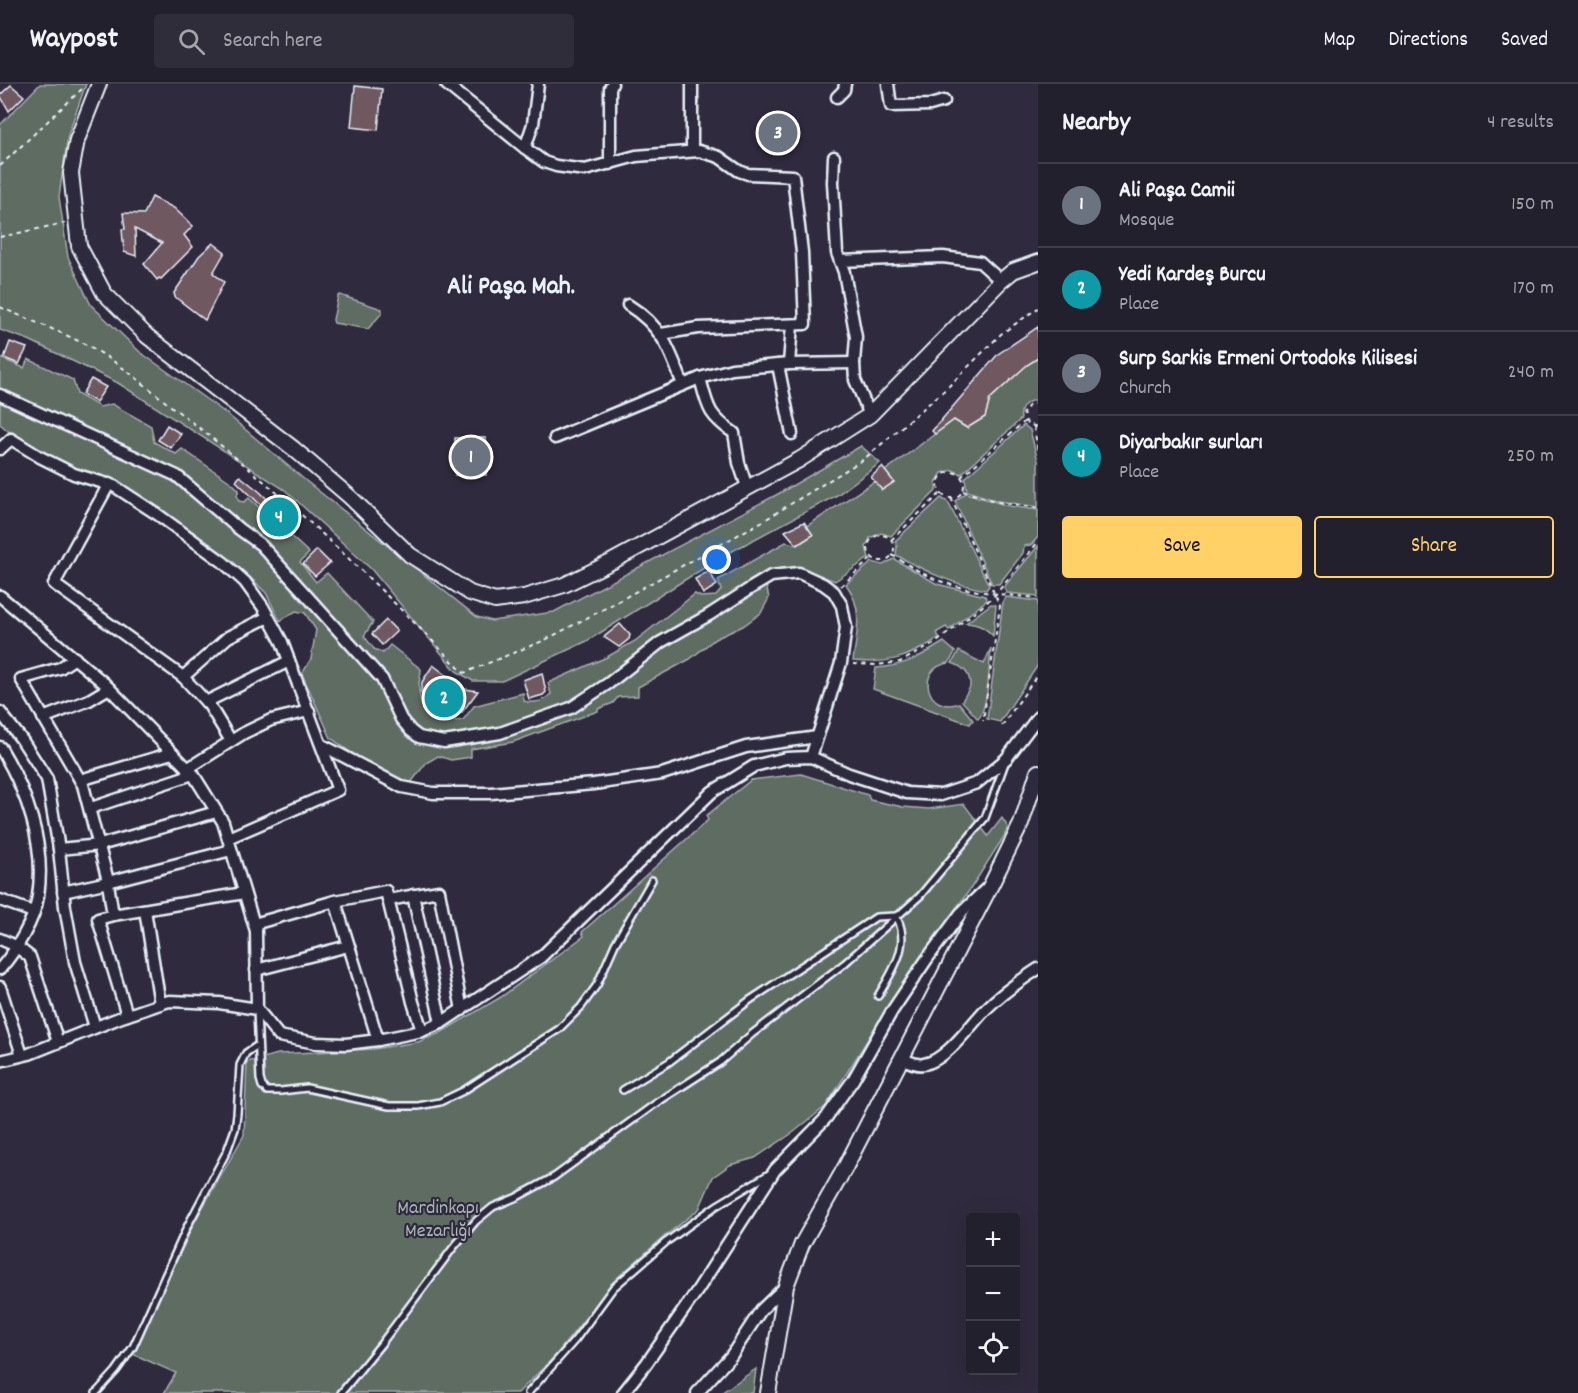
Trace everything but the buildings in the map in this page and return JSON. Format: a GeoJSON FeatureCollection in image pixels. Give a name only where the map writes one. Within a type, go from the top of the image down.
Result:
{"type":"FeatureCollection","features":[{"type":"Feature","properties":{"kind":"street"},"geometry":{"type":"LineString","coordinates":[[99,84],[77,140],[71,173],[79,246],[104,293],[147,336],[294,449],[351,497],[410,555],[470,593],[495,601],[524,597],[564,585],[799,460],[870,415],[1001,281],[1013,272],[1038,262]]}},
{"type":"Feature","properties":{"kind":"street"},"geometry":{"type":"LineString","coordinates":[[446,84],[544,162],[567,169],[585,170],[636,156],[692,151],[712,154],[748,174],[793,177],[802,252],[805,324],[698,328],[661,334]]}},
{"type":"Feature","properties":{"kind":"street"},"geometry":{"type":"LineString","coordinates":[[525,148],[533,124],[538,84]]}},
{"type":"Feature","properties":{"kind":"street"},"geometry":{"type":"LineString","coordinates":[[610,164],[610,88],[612,84]]}},
{"type":"Feature","properties":{"kind":"street"},"geometry":{"type":"LineString","coordinates":[[692,84],[692,151]]}},
{"type":"Feature","properties":{"kind":"street"},"geometry":{"type":"LineString","coordinates":[[837,97],[844,90],[845,84]]}},
{"type":"Feature","properties":{"kind":"street"},"geometry":{"type":"LineString","coordinates":[[888,84],[891,106],[930,105],[944,101]]}},
{"type":"Feature","properties":{"kind":"street"},"geometry":{"type":"LineString","coordinates":[[834,157],[837,253],[844,272],[856,337],[855,380],[870,415]]}},
{"type":"Feature","properties":{"kind":"street"},"geometry":{"type":"LineString","coordinates":[[840,261],[944,258],[980,262],[1001,281]]}},
{"type":"Feature","properties":{"kind":"street"},"geometry":{"type":"LineString","coordinates":[[628,305],[661,334],[683,385]]}},
{"type":"Feature","properties":{"kind":"street"},"geometry":{"type":"LineString","coordinates":[[792,324],[784,364],[792,434]]}},
{"type":"Feature","properties":{"kind":"street"},"geometry":{"type":"LineString","coordinates":[[555,438],[700,378],[750,366],[854,363]]}},
{"type":"Feature","properties":{"kind":"street"},"geometry":{"type":"LineString","coordinates":[[700,378],[708,409],[714,418],[734,433],[739,463],[747,487]]}},
{"type":"Feature","properties":{"kind":"street"},"geometry":{"type":"LineString","coordinates":[[0,395],[177,476],[261,545],[382,679],[401,719],[419,737],[432,741],[458,741],[500,733],[571,708],[609,683],[662,642],[771,576],[799,573],[834,592],[842,606],[846,627],[841,663],[811,757]]}},
{"type":"Feature","properties":{"kind":"street"},"geometry":{"type":"LineString","coordinates":[[0,450],[11,439],[74,474],[109,484],[158,514],[223,562],[245,582],[268,617],[289,661],[338,790],[228,838]]}},
{"type":"Feature","properties":{"kind":"street"},"geometry":{"type":"LineString","coordinates":[[109,484],[54,584],[183,677],[206,702],[231,741]]}},
{"type":"Feature","properties":{"kind":"street"},"geometry":{"type":"LineString","coordinates":[[3,603],[75,658],[109,688],[190,771],[223,822],[256,931],[257,1010],[279,1036],[316,1043],[346,1044],[423,1030],[441,1023],[462,1010],[541,957],[712,792],[754,766],[786,758],[811,757],[849,774],[907,793],[940,795],[977,783],[1006,759],[1038,717]]}},
{"type":"Feature","properties":{"kind":"street"},"geometry":{"type":"LineString","coordinates":[[183,677],[228,637],[268,617]]}},
{"type":"Feature","properties":{"kind":"street"},"geometry":{"type":"LineString","coordinates":[[75,658],[60,668],[21,679],[80,780],[91,808],[113,915]]}},
{"type":"Feature","properties":{"kind":"street"},"geometry":{"type":"LineString","coordinates":[[206,702],[289,661]]}},
{"type":"Feature","properties":{"kind":"street"},"geometry":{"type":"LineString","coordinates":[[42,718],[89,700],[109,688]]}},
{"type":"Feature","properties":{"kind":"street"},"geometry":{"type":"LineString","coordinates":[[91,808],[190,771],[231,741],[271,720],[309,711]]}},
{"type":"Feature","properties":{"kind":"street"},"geometry":{"type":"LineString","coordinates":[[0,712],[22,740],[46,779],[59,849],[63,892],[75,962],[95,1027]]}},
{"type":"Feature","properties":{"kind":"street"},"geometry":{"type":"LineString","coordinates":[[322,745],[402,787],[433,793],[477,793],[594,784],[662,774],[746,747],[817,737]]}},
{"type":"Feature","properties":{"kind":"street"},"geometry":{"type":"LineString","coordinates":[[0,747],[25,797],[35,828],[40,865],[38,898],[33,912],[16,946],[0,969]]}},
{"type":"Feature","properties":{"kind":"street"},"geometry":{"type":"LineString","coordinates":[[80,780],[172,753]]}},
{"type":"Feature","properties":{"kind":"street"},"geometry":{"type":"LineString","coordinates":[[768,1393],[786,1286],[802,1244],[846,1166],[992,883],[1021,824],[1038,772]]}},
{"type":"Feature","properties":{"kind":"street"},"geometry":{"type":"LineString","coordinates":[[59,849],[99,845],[216,812]]}},
{"type":"Feature","properties":{"kind":"street"},"geometry":{"type":"LineString","coordinates":[[63,892],[231,850]]}},
{"type":"Feature","properties":{"kind":"street"},"geometry":{"type":"LineString","coordinates":[[623,1393],[697,1291],[776,1170],[826,1118],[853,1080],[892,1011],[960,913],[992,883]]}},
{"type":"Feature","properties":{"kind":"street"},"geometry":{"type":"LineString","coordinates":[[254,924],[335,901],[386,891],[423,1030]]}},
{"type":"Feature","properties":{"kind":"street"},"geometry":{"type":"LineString","coordinates":[[388,900],[439,891],[462,1010]]}},
{"type":"Feature","properties":{"kind":"street"},"geometry":{"type":"LineString","coordinates":[[127,1015],[98,919],[244,893]]}},
{"type":"Feature","properties":{"kind":"street"},"geometry":{"type":"LineString","coordinates":[[413,895],[441,1023]]}},
{"type":"Feature","properties":{"kind":"street"},"geometry":{"type":"LineString","coordinates":[[0,900],[33,912]]}},
{"type":"Feature","properties":{"kind":"street"},"geometry":{"type":"LineString","coordinates":[[335,901],[378,1040]]}},
{"type":"Feature","properties":{"kind":"street"},"geometry":{"type":"LineString","coordinates":[[145,909],[160,1004]]}},
{"type":"Feature","properties":{"kind":"street"},"geometry":{"type":"LineString","coordinates":[[0,939],[16,946],[30,957],[58,1042]]}},
{"type":"Feature","properties":{"kind":"street"},"geometry":{"type":"LineString","coordinates":[[256,970],[348,946]]}},
{"type":"Feature","properties":{"kind":"street"},"geometry":{"type":"LineString","coordinates":[[902,1059],[917,1064],[926,1064],[939,1058],[987,1008],[1038,969]]}},
{"type":"Feature","properties":{"kind":"street"},"geometry":{"type":"LineString","coordinates":[[0,987],[22,1055]]}},
{"type":"Feature","properties":{"kind":"street"},"geometry":{"type":"LineString","coordinates":[[0,1061],[169,1001],[219,1003],[257,1010]]}},
{"type":"Feature","properties":{"kind":"street"},"geometry":{"type":"LineString","coordinates":[[697,1393],[731,1356],[761,1310],[786,1286]]}},
{"type":"Feature","properties":{"kind":"lane"},"geometry":{"type":"LineString","coordinates":[[341,1393],[476,1221],[493,1207],[554,1177],[655,1104],[720,1062],[752,1034],[845,963],[920,896],[985,818],[1006,759]]}},
{"type":"Feature","properties":{"kind":"lane"},"geometry":{"type":"LineString","coordinates":[[257,1010],[260,1079],[267,1091],[307,1088],[330,1091],[389,1106],[418,1106],[440,1102],[463,1091],[549,1035],[580,1008],[597,985],[615,944],[652,880]]}},
{"type":"Feature","properties":{"kind":"lane"},"geometry":{"type":"LineString","coordinates":[[878,996],[897,965],[902,945],[902,926],[896,916]]}},
{"type":"Feature","properties":{"kind":"lane"},"geometry":{"type":"LineString","coordinates":[[624,1090],[669,1062],[750,1000],[866,923],[876,917],[896,916]]}},
{"type":"Feature","properties":{"kind":"lane"},"geometry":{"type":"LineString","coordinates":[[96,1393],[116,1371],[142,1331],[188,1225],[227,1151],[237,1114],[240,1065],[246,1053],[258,1045]]}},
{"type":"Feature","properties":{"kind":"lane"},"geometry":{"type":"LineString","coordinates":[[528,1393],[575,1340],[614,1288],[666,1242],[716,1206],[776,1170]]}},
{"type":"Feature","properties":{"kind":"path"},"geometry":{"type":"LineString","coordinates":[[0,166],[87,84]]}},
{"type":"Feature","properties":{"kind":"path"},"geometry":{"type":"LineString","coordinates":[[0,237],[76,221]]}},
{"type":"Feature","properties":{"kind":"path"},"geometry":{"type":"LineString","coordinates":[[0,307],[107,356],[207,433],[310,522],[388,595],[464,673],[545,640],[615,603],[772,516],[864,459],[946,389],[1001,334],[1038,308]]}},
{"type":"Feature","properties":{"kind":"path"},"geometry":{"type":"LineString","coordinates":[[961,477],[1025,421],[1025,409],[1030,404],[1038,403]]}},
{"type":"Feature","properties":{"kind":"path"},"geometry":{"type":"LineString","coordinates":[[1025,421],[1038,427]]}},
{"type":"Feature","properties":{"kind":"path"},"geometry":{"type":"LineString","coordinates":[[1034,427],[1038,451]]}},
{"type":"Feature","properties":{"kind":"path"},"geometry":{"type":"LineString","coordinates":[[949,472],[958,474],[964,484],[963,491],[958,497],[951,498],[941,493],[938,485],[942,477],[949,472]]}},
{"type":"Feature","properties":{"kind":"path"},"geometry":{"type":"LineString","coordinates":[[963,491],[998,502],[1038,508]]}},
{"type":"Feature","properties":{"kind":"path"},"geometry":{"type":"LineString","coordinates":[[891,540],[941,493]]}},
{"type":"Feature","properties":{"kind":"path"},"geometry":{"type":"LineString","coordinates":[[951,498],[1000,606],[983,722]]}},
{"type":"Feature","properties":{"kind":"path"},"geometry":{"type":"LineString","coordinates":[[883,535],[891,540],[894,547],[892,555],[885,560],[872,558],[868,546],[872,539],[883,535]]}},
{"type":"Feature","properties":{"kind":"path"},"geometry":{"type":"LineString","coordinates":[[841,663],[878,665],[900,662],[916,656],[949,633],[996,594],[1038,542]]}},
{"type":"Feature","properties":{"kind":"path"},"geometry":{"type":"LineString","coordinates":[[892,555],[945,583],[976,592],[1038,598]]}},
{"type":"Feature","properties":{"kind":"path"},"geometry":{"type":"LineString","coordinates":[[834,592],[872,558]]}},
{"type":"Feature","properties":{"kind":"path"},"geometry":{"type":"LineString","coordinates":[[1002,726],[1038,674]]}},
{"type":"Feature","properties":{"kind":"green space"},"geometry":{"type":"Polygon","coordinates":[[[40,84],[86,84],[68,135],[59,197],[68,257],[91,305],[140,352],[227,414],[306,481],[477,617],[492,621],[554,612],[778,494],[861,446],[880,463],[837,495],[723,556],[587,641],[502,681],[473,681],[456,671],[371,569],[285,490],[118,383],[29,340],[0,330],[0,125],[40,84]]]}},
{"type":"Feature","properties":{"kind":"green space"},"geometry":{"type":"Polygon","coordinates":[[[340,295],[382,309],[382,313],[368,329],[334,323],[340,295]]]}},
{"type":"Feature","properties":{"kind":"green space"},"geometry":{"type":"Polygon","coordinates":[[[0,358],[24,368],[28,359],[73,380],[77,394],[100,407],[112,404],[151,426],[154,442],[176,454],[182,449],[232,483],[239,490],[237,495],[239,501],[244,502],[249,498],[309,553],[300,562],[316,582],[327,573],[373,622],[364,636],[374,649],[383,653],[390,645],[421,669],[419,687],[423,707],[432,717],[446,721],[463,720],[474,706],[523,693],[524,701],[542,700],[551,694],[548,683],[607,657],[635,641],[695,594],[701,597],[716,596],[721,590],[718,580],[786,542],[798,545],[813,535],[807,526],[875,481],[882,490],[894,482],[885,471],[954,420],[967,428],[985,417],[990,399],[1027,365],[1038,358],[1038,400],[1024,405],[1021,419],[961,474],[953,470],[942,473],[936,483],[936,491],[891,536],[881,533],[870,538],[866,547],[869,558],[835,581],[816,574],[792,570],[766,585],[769,598],[761,613],[743,626],[715,639],[690,659],[638,687],[638,696],[618,697],[613,703],[598,711],[513,742],[471,749],[471,757],[451,760],[438,756],[426,763],[410,784],[364,762],[331,738],[302,674],[311,659],[316,630],[305,613],[296,611],[280,621],[266,593],[219,551],[189,529],[158,511],[138,495],[100,477],[67,467],[0,424],[0,358]]]}},
{"type":"Feature","properties":{"kind":"green space"},"geometry":{"type":"Polygon","coordinates":[[[1024,425],[1030,430],[1038,461],[1038,507],[998,501],[967,491],[965,478],[1024,425]]]}},
{"type":"Feature","properties":{"kind":"green space"},"geometry":{"type":"Polygon","coordinates":[[[966,493],[1009,506],[1038,510],[1038,537],[1031,545],[1024,546],[1023,553],[999,584],[992,584],[955,501],[966,493]]]}},
{"type":"Feature","properties":{"kind":"green space"},"geometry":{"type":"Polygon","coordinates":[[[941,498],[948,502],[989,586],[986,590],[940,577],[896,555],[895,541],[941,498]]]}},
{"type":"Feature","properties":{"kind":"green space"},"geometry":{"type":"Polygon","coordinates":[[[1038,546],[1038,596],[1007,593],[1004,587],[1038,546]]]}},
{"type":"Feature","properties":{"kind":"green space"},"geometry":{"type":"Polygon","coordinates":[[[894,559],[937,584],[985,596],[987,600],[949,630],[946,627],[937,632],[939,638],[908,655],[888,660],[853,661],[858,621],[852,593],[846,584],[872,562],[883,565],[894,559]]]}},
{"type":"Feature","properties":{"kind":"green space"},"geometry":{"type":"Polygon","coordinates":[[[1006,597],[1038,601],[1038,665],[1000,722],[987,719],[1003,602],[1006,597]]]}},
{"type":"Feature","properties":{"kind":"green space"},"geometry":{"type":"Polygon","coordinates":[[[991,604],[996,605],[993,636],[981,626],[966,623],[991,604]]]}},
{"type":"Feature","properties":{"kind":"green space"},"geometry":{"type":"Polygon","coordinates":[[[944,642],[955,652],[949,663],[938,667],[931,673],[928,681],[929,689],[939,703],[948,705],[959,703],[973,720],[970,724],[873,689],[876,668],[912,660],[944,642]]]}},
{"type":"Feature","properties":{"kind":"green space"},"geometry":{"type":"Polygon","coordinates":[[[991,648],[986,696],[982,713],[978,719],[962,701],[970,687],[968,675],[952,663],[959,651],[984,664],[991,648]]]}},
{"type":"Feature","properties":{"kind":"green space","name":"Mardinkapı Mezarlığı"},"geometry":{"type":"Polygon","coordinates":[[[801,774],[868,795],[870,800],[903,807],[929,809],[964,804],[988,836],[1002,818],[1008,827],[971,888],[912,969],[826,1106],[794,1132],[755,1158],[730,1165],[713,1177],[699,1209],[617,1278],[556,1355],[518,1393],[164,1393],[176,1373],[133,1354],[194,1223],[244,1135],[247,1062],[278,1054],[373,1049],[418,1042],[440,1033],[501,997],[584,936],[582,932],[708,820],[706,816],[751,780],[801,774]]]}},
{"type":"Feature","properties":{"kind":"green space"},"geometry":{"type":"Polygon","coordinates":[[[756,1369],[753,1393],[721,1393],[756,1369]]]}},
{"type":"Feature","properties":{"kind":"place","name":"Surp Sarkis Ermeni Ortodoks Kilisesi"},"geometry":{"type":"Point","coordinates":[778,133]}},
{"type":"Feature","properties":{"kind":"place","name":"Ali Paşa Camii"},"geometry":{"type":"Point","coordinates":[471,457]}},
{"type":"Feature","properties":{"kind":"place","name":"Diyarbakır surları"},"geometry":{"type":"Point","coordinates":[279,517]}},
{"type":"Feature","properties":{"kind":"place","name":"Yedi Kardeş Burcu"},"geometry":{"type":"Point","coordinates":[444,698]}},
{"type":"Feature","properties":{"kind":"district","name":"Ali Paşa Mah."},"geometry":{"type":"Point","coordinates":[511,284]}}]}
